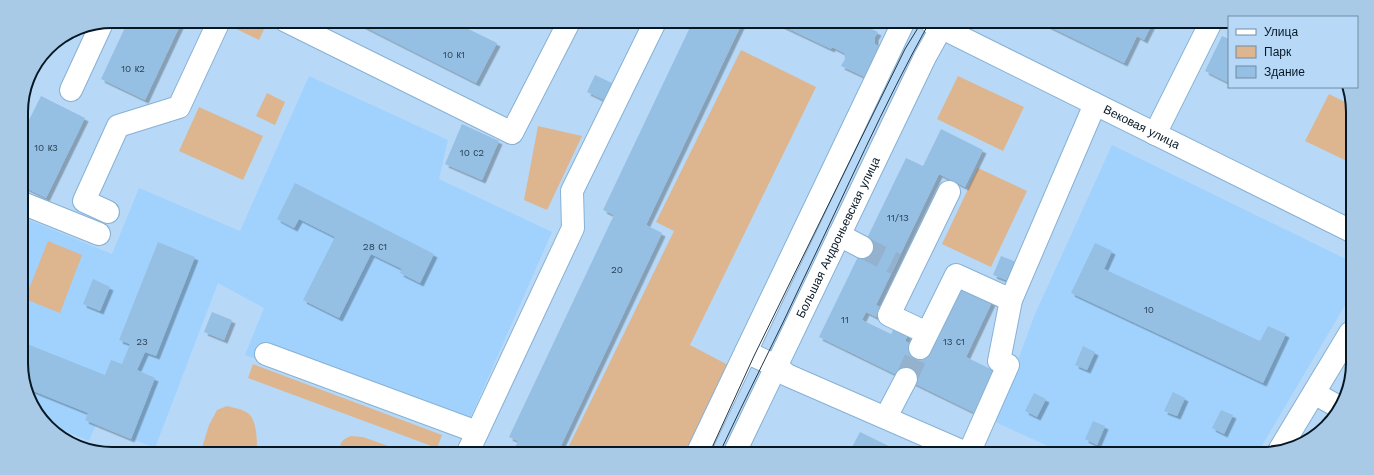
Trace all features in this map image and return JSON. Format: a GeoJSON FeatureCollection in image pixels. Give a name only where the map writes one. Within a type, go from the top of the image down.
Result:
{"type":"FeatureCollection","features":[{"type":"Feature","properties":{"kind":"street"},"geometry":{"type":"LineString","coordinates":[[108,212],[84,201],[118,126],[179,108],[216,28]]}},
{"type":"Feature","properties":{"kind":"street"},"geometry":{"type":"LineString","coordinates":[[298,28],[512,133],[566,28]]}},
{"type":"Feature","properties":{"kind":"street"},"geometry":{"type":"LineString","coordinates":[[266,354],[472,442],[573,228],[572,191],[652,28]]}},
{"type":"Feature","properties":{"kind":"street"},"geometry":{"type":"LineString","coordinates":[[700,447],[901,28]]}},
{"type":"Feature","properties":{"kind":"street","name":"Большая Андроньевская улица"},"geometry":{"type":"LineString","coordinates":[[736,447],[938,28]]}},
{"type":"Feature","properties":{"kind":"street","name":"Вековая улица"},"geometry":{"type":"LineString","coordinates":[[945,28],[1346,229]]}},
{"type":"Feature","properties":{"kind":"street"},"geometry":{"type":"LineString","coordinates":[[1155,134],[1208,28]]}},
{"type":"Feature","properties":{"kind":"street"},"geometry":{"type":"LineString","coordinates":[[71,90],[99,29]]}},
{"type":"Feature","properties":{"kind":"street"},"geometry":{"type":"LineString","coordinates":[[972,447],[1008,365],[999,361],[1011,300],[1096,104]]}},
{"type":"Feature","properties":{"kind":"street"},"geometry":{"type":"LineString","coordinates":[[949,192],[903,267],[889,315],[924,341],[956,275],[1011,300]]}},
{"type":"Feature","properties":{"kind":"street"},"geometry":{"type":"LineString","coordinates":[[28,205],[99,234]]}},
{"type":"Feature","properties":{"kind":"street"},"geometry":{"type":"LineString","coordinates":[[839,235],[862,247]]}},
{"type":"Feature","properties":{"kind":"street"},"geometry":{"type":"LineString","coordinates":[[1283,444],[1346,341]]}},
{"type":"Feature","properties":{"kind":"street"},"geometry":{"type":"LineString","coordinates":[[746,352],[776,366],[787,374],[952,447]]}},
{"type":"Feature","properties":{"kind":"street"},"geometry":{"type":"LineString","coordinates":[[886,418],[906,379]]}},
{"type":"Feature","properties":{"kind":"street"},"geometry":{"type":"LineString","coordinates":[[1314,393],[1335,405]]}},
{"type":"Feature","properties":{"kind":"shaded area"},"geometry":{"type":"Polygon","coordinates":[[[309,76],[448,140],[439,179],[552,232],[462,437],[245,355],[264,308],[218,283],[155,447],[96,425],[89,441],[61,430],[42,410],[32,390],[29,374],[28,219],[112,254],[139,188],[240,231],[309,76]]]}},
{"type":"Feature","properties":{"kind":"shaded area"},"geometry":{"type":"Polygon","coordinates":[[[1112,145],[1346,259],[1346,304],[1261,447],[1050,447],[995,422],[1035,314],[1112,145]]]}},
{"type":"Feature","properties":{"kind":"green space"},"geometry":{"type":"Polygon","coordinates":[[[234,28],[265,28],[259,40],[234,28]]]}},
{"type":"Feature","properties":{"kind":"green space"},"geometry":{"type":"Polygon","coordinates":[[[741,50],[816,87],[690,345],[730,366],[688,447],[568,447],[674,231],[656,222],[741,50]]]}},
{"type":"Feature","properties":{"kind":"green space"},"geometry":{"type":"Polygon","coordinates":[[[958,76],[1024,107],[1003,151],[937,119],[958,76]]]}},
{"type":"Feature","properties":{"kind":"green space"},"geometry":{"type":"Polygon","coordinates":[[[267,93],[285,102],[275,125],[256,116],[267,93]]]}},
{"type":"Feature","properties":{"kind":"green space"},"geometry":{"type":"Polygon","coordinates":[[[1329,94],[1345,102],[1346,161],[1305,141],[1329,94]]]}},
{"type":"Feature","properties":{"kind":"green space"},"geometry":{"type":"Polygon","coordinates":[[[199,107],[263,136],[243,180],[179,151],[199,107]]]}},
{"type":"Feature","properties":{"kind":"green space"},"geometry":{"type":"Polygon","coordinates":[[[538,126],[582,136],[547,210],[524,200],[538,126]]]}},
{"type":"Feature","properties":{"kind":"green space"},"geometry":{"type":"Polygon","coordinates":[[[978,168],[1027,191],[991,267],[942,244],[978,168]]]}},
{"type":"Feature","properties":{"kind":"green space"},"geometry":{"type":"Polygon","coordinates":[[[48,241],[82,255],[60,313],[28,300],[28,291],[48,241]]]}},
{"type":"Feature","properties":{"kind":"green space"},"geometry":{"type":"Polygon","coordinates":[[[253,364],[442,435],[437,447],[434,447],[248,378],[253,364]]]}},
{"type":"Feature","properties":{"kind":"green space"},"geometry":{"type":"Polygon","coordinates":[[[227,406],[249,414],[254,421],[257,447],[202,447],[209,425],[217,410],[227,406]]]}},
{"type":"Feature","properties":{"kind":"green space"},"geometry":{"type":"Polygon","coordinates":[[[351,436],[363,437],[391,447],[340,447],[346,438],[351,436]]]}},
{"type":"Feature","properties":{"kind":"building"},"geometry":{"type":"Polygon","coordinates":[[[125,28],[179,28],[145,100],[101,79],[125,28]]]}},
{"type":"Feature","properties":{"kind":"building"},"geometry":{"type":"Polygon","coordinates":[[[367,28],[466,28],[497,43],[476,83],[367,28]]]}},
{"type":"Feature","properties":{"kind":"building"},"geometry":{"type":"Polygon","coordinates":[[[690,28],[740,28],[646,225],[662,233],[560,447],[515,447],[518,441],[509,437],[614,215],[603,210],[690,28]]]}},
{"type":"Feature","properties":{"kind":"building"},"geometry":{"type":"Polygon","coordinates":[[[787,28],[870,28],[878,32],[875,37],[875,44],[884,50],[869,79],[841,66],[845,59],[844,53],[832,47],[831,49],[787,28]]]}},
{"type":"Feature","properties":{"kind":"building"},"geometry":{"type":"Polygon","coordinates":[[[1052,28],[1150,28],[1144,40],[1137,36],[1124,63],[1052,28]]]}},
{"type":"Feature","properties":{"kind":"building"},"geometry":{"type":"Polygon","coordinates":[[[1222,36],[1228,39],[1228,82],[1205,71],[1222,36]]]}},
{"type":"Feature","properties":{"kind":"building"},"geometry":{"type":"Polygon","coordinates":[[[595,75],[612,83],[604,100],[587,92],[595,75]]]}},
{"type":"Feature","properties":{"kind":"building"},"geometry":{"type":"Polygon","coordinates":[[[41,96],[85,118],[46,198],[28,189],[28,122],[41,96]]]}},
{"type":"Feature","properties":{"kind":"building"},"geometry":{"type":"Polygon","coordinates":[[[462,124],[499,141],[482,180],[445,164],[462,124]]]}},
{"type":"Feature","properties":{"kind":"building"},"geometry":{"type":"Polygon","coordinates":[[[941,129],[983,150],[965,187],[939,174],[876,305],[880,307],[876,317],[866,312],[862,320],[891,334],[894,328],[908,335],[905,341],[928,353],[961,286],[992,302],[966,357],[1001,374],[981,416],[819,337],[906,158],[923,166],[941,129]]]}},
{"type":"Feature","properties":{"kind":"building"},"geometry":{"type":"Polygon","coordinates":[[[295,183],[434,254],[420,283],[400,273],[402,269],[371,254],[339,318],[303,300],[335,237],[299,219],[294,228],[277,219],[295,183]]]}},
{"type":"Feature","properties":{"kind":"building"},"geometry":{"type":"Polygon","coordinates":[[[158,242],[195,257],[156,356],[145,352],[137,370],[155,378],[131,439],[85,420],[88,413],[32,391],[29,374],[28,344],[105,375],[111,360],[122,364],[130,344],[119,340],[158,242]]]}},
{"type":"Feature","properties":{"kind":"building"},"geometry":{"type":"Polygon","coordinates":[[[1095,243],[1112,251],[1104,269],[1260,341],[1268,326],[1286,334],[1263,383],[1071,293],[1095,243]]]}},
{"type":"Feature","properties":{"kind":"building"},"geometry":{"type":"Polygon","coordinates":[[[1001,256],[1021,264],[1014,283],[993,275],[1001,256]]]}},
{"type":"Feature","properties":{"kind":"building"},"geometry":{"type":"Polygon","coordinates":[[[93,279],[110,287],[100,311],[83,304],[93,279]]]}},
{"type":"Feature","properties":{"kind":"building"},"geometry":{"type":"Polygon","coordinates":[[[212,312],[232,320],[224,340],[204,332],[212,312]]]}},
{"type":"Feature","properties":{"kind":"building"},"geometry":{"type":"Polygon","coordinates":[[[1083,346],[1095,352],[1087,370],[1075,365],[1083,346]]]}},
{"type":"Feature","properties":{"kind":"building"},"geometry":{"type":"Polygon","coordinates":[[[1173,392],[1185,398],[1177,416],[1164,411],[1173,392]]]}},
{"type":"Feature","properties":{"kind":"building"},"geometry":{"type":"Polygon","coordinates":[[[1034,393],[1046,399],[1037,417],[1025,411],[1034,393]]]}},
{"type":"Feature","properties":{"kind":"building"},"geometry":{"type":"Polygon","coordinates":[[[1221,410],[1233,415],[1224,434],[1212,428],[1221,410]]]}},
{"type":"Feature","properties":{"kind":"building"},"geometry":{"type":"Polygon","coordinates":[[[1093,421],[1105,426],[1097,445],[1085,439],[1093,421]]]}},
{"type":"Feature","properties":{"kind":"building"},"geometry":{"type":"Polygon","coordinates":[[[860,432],[891,447],[852,447],[860,432]]]}},
{"type":"Feature","properties":{"kind":"tunnel"},"geometry":{"type":"LineString","coordinates":[[862,247],[896,264]]}},
{"type":"Feature","properties":{"kind":"tunnel"},"geometry":{"type":"LineString","coordinates":[[906,379],[920,348]]}},
{"type":"Feature","properties":{"kind":"tram line"},"geometry":{"type":"LineString","coordinates":[[712,447],[754,356],[905,49],[918,28]]}},
{"type":"Feature","properties":{"kind":"tram line"},"geometry":{"type":"LineString","coordinates":[[722,447],[880,118],[926,28]]}}]}
